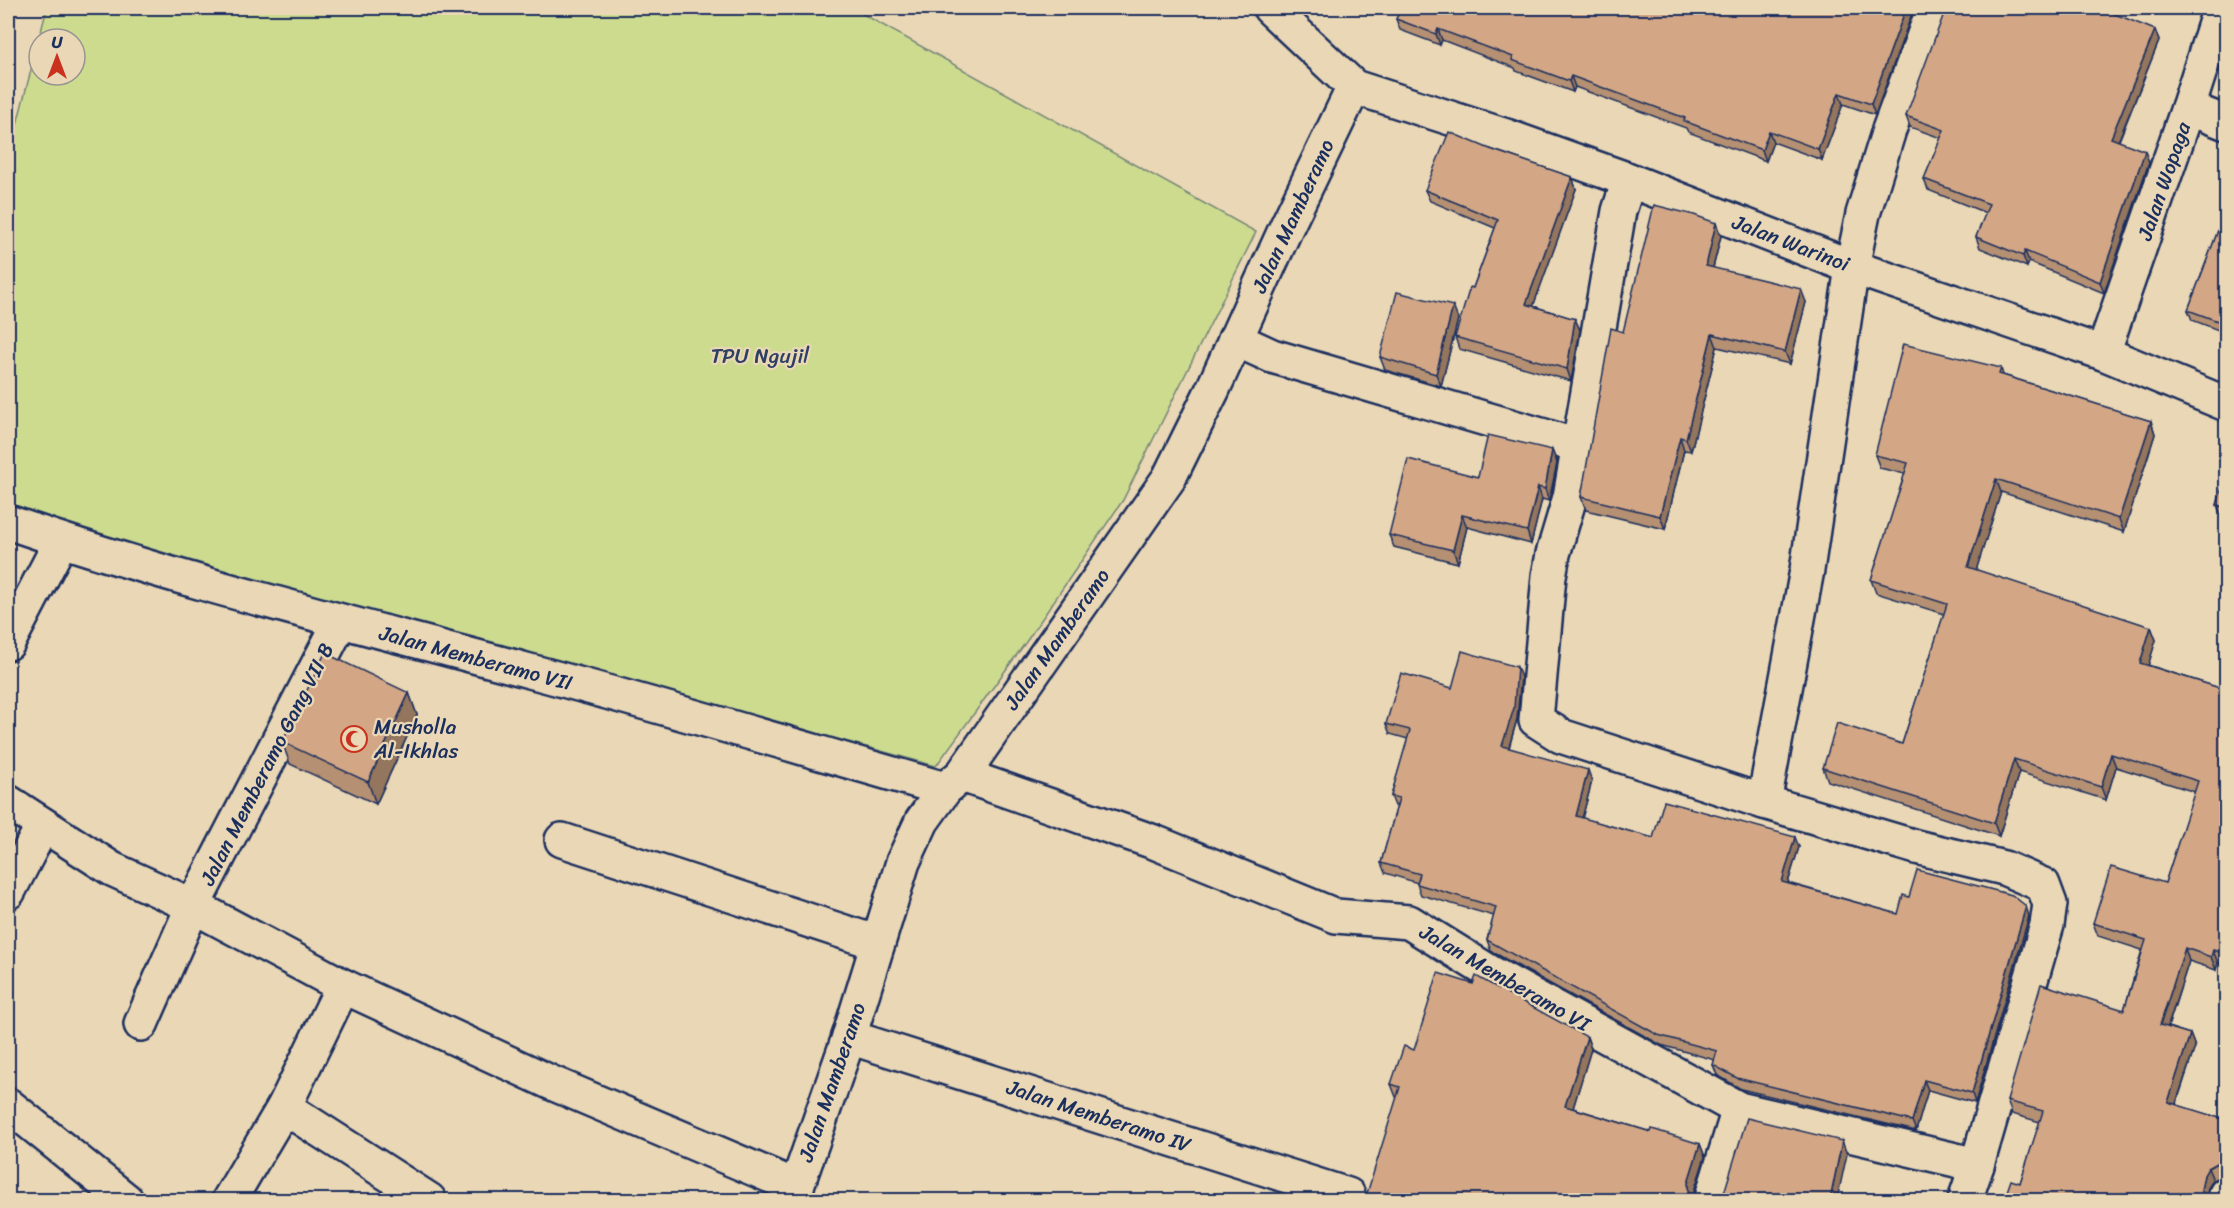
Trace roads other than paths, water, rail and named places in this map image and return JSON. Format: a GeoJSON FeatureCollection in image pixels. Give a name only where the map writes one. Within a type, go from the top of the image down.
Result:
{"type":"FeatureCollection","features":[{"type":"Feature","properties":{"kind":"street"},"geometry":{"type":"LineString","coordinates":[[1270,8],[1354,87]]}},
{"type":"Feature","properties":{"kind":"street"},"geometry":{"type":"LineString","coordinates":[[1764,802],[1807,570],[1852,267],[1863,214],[1889,130],[1934,8]]}},
{"type":"Feature","properties":{"kind":"street","name":"Jalan Wopaga"},"geometry":{"type":"LineString","coordinates":[[2103,353],[2188,108],[2220,8]]}},
{"type":"Feature","properties":{"kind":"street","name":"Jalan Warinoi"},"geometry":{"type":"LineString","coordinates":[[1354,87],[1506,136],[1629,180],[1852,267],[2103,353],[2226,404]]}},
{"type":"Feature","properties":{"kind":"street","name":"Jalan Mamberamo"},"geometry":{"type":"LineString","coordinates":[[794,1194],[849,1037],[903,862],[922,821],[953,782],[1169,478],[1354,87]]}},
{"type":"Feature","properties":{"kind":"street"},"geometry":{"type":"LineString","coordinates":[[2188,108],[2226,123]]}},
{"type":"Feature","properties":{"kind":"street"},"geometry":{"type":"LineString","coordinates":[[1629,180],[1619,211],[1570,496],[1549,576],[1536,720],[1561,736],[1764,802],[1916,847],[2004,868],[2043,885],[2050,904],[2047,925],[1965,1200]]}},
{"type":"Feature","properties":{"kind":"street"},"geometry":{"type":"LineString","coordinates":[[1235,339],[1272,357],[1578,446]]}},
{"type":"Feature","properties":{"kind":"street","name":"Jalan Memberamo VII"},"geometry":{"type":"LineString","coordinates":[[8,522],[61,541],[340,622],[953,782]]}},
{"type":"Feature","properties":{"kind":"street"},"geometry":{"type":"LineString","coordinates":[[8,643],[61,541]]}},
{"type":"Feature","properties":{"kind":"street","name":"Jalan Memberamo Gang VII B"},"geometry":{"type":"LineString","coordinates":[[141,1024],[193,906],[340,622]]}},
{"type":"Feature","properties":{"kind":"street","name":"Jalan Memberamo VI"},"geometry":{"type":"LineString","coordinates":[[953,782],[1154,842],[1336,916],[1409,921],[1491,973],[1739,1109],[1977,1165]]}},
{"type":"Feature","properties":{"kind":"street"},"geometry":{"type":"LineString","coordinates":[[8,802],[112,869],[193,906],[343,986],[794,1194]]}},
{"type":"Feature","properties":{"kind":"street"},"geometry":{"type":"LineString","coordinates":[[8,892],[44,825]]}},
{"type":"Feature","properties":{"kind":"street"},"geometry":{"type":"LineString","coordinates":[[562,840],[878,943]]}},
{"type":"Feature","properties":{"kind":"street"},"geometry":{"type":"LineString","coordinates":[[230,1200],[284,1107],[343,986]]}},
{"type":"Feature","properties":{"kind":"street","name":"Jalan Memberamo IV"},"geometry":{"type":"LineString","coordinates":[[849,1037],[1348,1195]]}},
{"type":"Feature","properties":{"kind":"street"},"geometry":{"type":"LineString","coordinates":[[8,1105],[126,1200]]}},
{"type":"Feature","properties":{"kind":"street"},"geometry":{"type":"LineString","coordinates":[[284,1107],[429,1200]]}},
{"type":"Feature","properties":{"kind":"street"},"geometry":{"type":"LineString","coordinates":[[1711,1200],[1739,1109]]}},
{"type":"Feature","properties":{"kind":"street"},"geometry":{"type":"LineString","coordinates":[[2224,1200],[2226,1194]]}},
{"type":"Feature","properties":{"kind":"place","name":"Musholla Al-Ikhlas"},"geometry":{"type":"Point","coordinates":[354,739]}},
{"type":"Feature","properties":{"kind":"park label","name":"TPU Ngujil"},"geometry":{"type":"Point","coordinates":[760,356]}}]}
